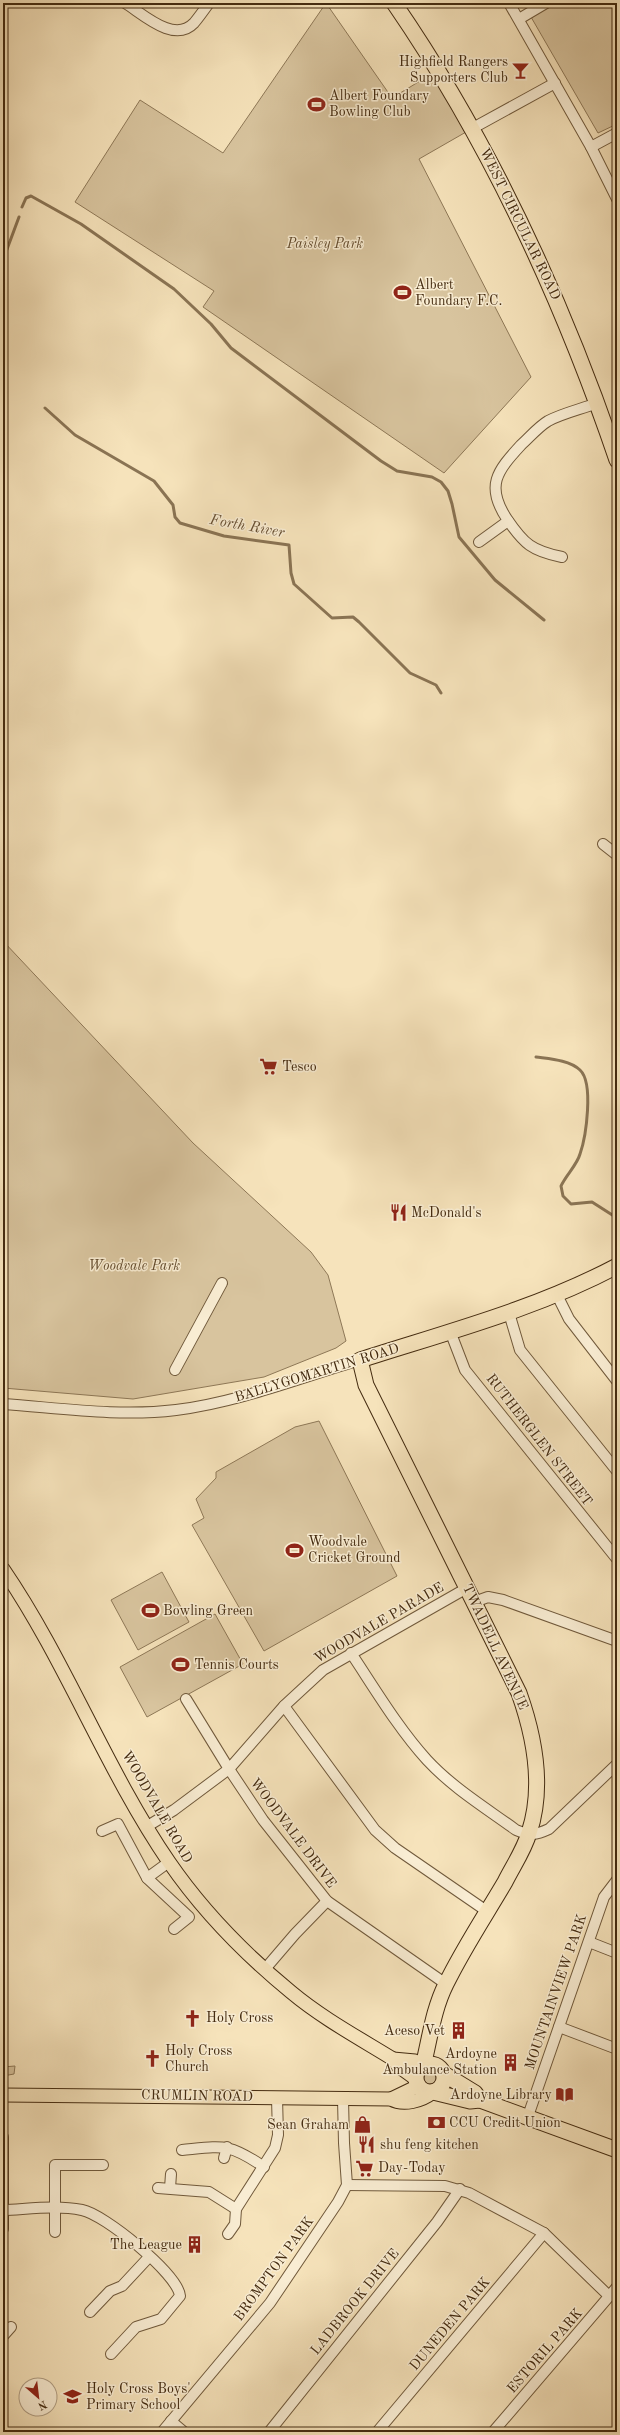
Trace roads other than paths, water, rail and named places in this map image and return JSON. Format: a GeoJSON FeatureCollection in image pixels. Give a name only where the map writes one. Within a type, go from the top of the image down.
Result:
{"type":"FeatureCollection","features":[{"type":"Feature","properties":{"kind":"highway","name":"WEST CIRCULAR ROAD"},"geometry":{"type":"LineString","coordinates":[[394,3],[473,128],[515,208],[547,277],[597,403],[617,460]]}},
{"type":"Feature","properties":{"kind":"highway","name":"BALLYGOMARTIN ROAD"},"geometry":{"type":"LineString","coordinates":[[360,1360],[508,1313],[558,1295],[617,1266]]}},
{"type":"Feature","properties":{"kind":"highway","name":"TWADELL AVENUE"},"geometry":{"type":"LineString","coordinates":[[360,1360],[366,1385],[520,1693],[527,1716],[537,1779],[535,1807],[529,1835],[488,1912],[446,1984],[435,2009],[432,2029],[420,2074]]}},
{"type":"Feature","properties":{"kind":"highway","name":"TWADELL AVENUE"},"geometry":{"type":"LineString","coordinates":[[432,2029],[435,2050],[443,2073]]}},
{"type":"Feature","properties":{"kind":"highway"},"geometry":{"type":"LineString","coordinates":[[480,2100],[475,2093],[443,2073],[432,2064],[420,2074],[424,2091],[470,2101],[480,2100],[528,2116],[617,2150]]}},
{"type":"Feature","properties":{"kind":"highway"},"geometry":{"type":"LineString","coordinates":[[433,2092],[442,2086],[443,2073]]}},
{"type":"Feature","properties":{"kind":"main road","name":"WOODVALE ROAD"},"geometry":{"type":"LineString","coordinates":[[3,1569],[89,1720],[146,1827],[169,1862],[207,1910],[265,1969],[309,2006],[393,2059],[398,2066],[420,2074]]}},
{"type":"Feature","properties":{"kind":"main road","name":"CRUMLIN ROAD"},"geometry":{"type":"LineString","coordinates":[[390,2099],[420,2074]]}},
{"type":"Feature","properties":{"kind":"main road","name":"CRUMLIN ROAD"},"geometry":{"type":"LineString","coordinates":[[3,2095],[343,2098],[390,2099],[396,2102],[424,2099],[433,2092]]}},
{"type":"Feature","properties":{"kind":"street"},"geometry":{"type":"LineString","coordinates":[[125,3],[164,27],[177,31],[193,24],[209,3]]}},
{"type":"Feature","properties":{"kind":"street"},"geometry":{"type":"LineString","coordinates":[[509,3],[591,147],[617,199]]}},
{"type":"Feature","properties":{"kind":"street"},"geometry":{"type":"LineString","coordinates":[[519,19],[546,3]]}},
{"type":"Feature","properties":{"kind":"street"},"geometry":{"type":"LineString","coordinates":[[473,128],[555,83]]}},
{"type":"Feature","properties":{"kind":"street"},"geometry":{"type":"LineString","coordinates":[[591,147],[617,134]]}},
{"type":"Feature","properties":{"kind":"street"},"geometry":{"type":"LineString","coordinates":[[562,558],[540,552],[526,544],[508,521],[496,500],[495,487],[497,476],[503,465],[536,430],[549,421],[597,403]]}},
{"type":"Feature","properties":{"kind":"street"},"geometry":{"type":"LineString","coordinates":[[479,542],[508,521]]}},
{"type":"Feature","properties":{"kind":"street"},"geometry":{"type":"LineString","coordinates":[[603,844],[617,855]]}},
{"type":"Feature","properties":{"kind":"street"},"geometry":{"type":"LineString","coordinates":[[175,1370],[222,1283]]}},
{"type":"Feature","properties":{"kind":"street"},"geometry":{"type":"LineString","coordinates":[[558,1295],[569,1319],[617,1381]]}},
{"type":"Feature","properties":{"kind":"street"},"geometry":{"type":"LineString","coordinates":[[508,1313],[520,1350],[617,1471]]}},
{"type":"Feature","properties":{"kind":"street","name":"RUTHERGLEN STREET"},"geometry":{"type":"LineString","coordinates":[[450,1331],[465,1370],[617,1560]]}},
{"type":"Feature","properties":{"kind":"street","name":"BALLYGOMARTIN ROAD"},"geometry":{"type":"LineString","coordinates":[[3,1404],[120,1413],[174,1410],[237,1398],[360,1360]]}},
{"type":"Feature","properties":{"kind":"street","name":"WOODVALE PARADE"},"geometry":{"type":"LineString","coordinates":[[146,1827],[174,1810],[229,1769],[284,1706],[323,1670],[467,1588]]}},
{"type":"Feature","properties":{"kind":"street"},"geometry":{"type":"LineString","coordinates":[[474,1602],[488,1597],[503,1600],[617,1641]]}},
{"type":"Feature","properties":{"kind":"street"},"geometry":{"type":"LineString","coordinates":[[351,1653],[393,1716],[427,1760],[449,1781],[516,1830],[529,1835],[537,1834],[549,1829],[617,1764]]}},
{"type":"Feature","properties":{"kind":"street","name":"WOODVALE DRIVE"},"geometry":{"type":"LineString","coordinates":[[186,1699],[229,1769],[272,1832],[327,1901],[446,1984]]}},
{"type":"Feature","properties":{"kind":"street"},"geometry":{"type":"LineString","coordinates":[[284,1706],[375,1830],[394,1848],[488,1912]]}},
{"type":"Feature","properties":{"kind":"street"},"geometry":{"type":"LineString","coordinates":[[102,1831],[118,1824],[147,1878],[188,1917],[174,1929]]}},
{"type":"Feature","properties":{"kind":"street"},"geometry":{"type":"LineString","coordinates":[[147,1878],[169,1862]]}},
{"type":"Feature","properties":{"kind":"street","name":"MOUNTAINVIEW PARK"},"geometry":{"type":"LineString","coordinates":[[528,2116],[604,1897],[617,1880]]}},
{"type":"Feature","properties":{"kind":"street"},"geometry":{"type":"LineString","coordinates":[[265,1969],[295,1934],[327,1901]]}},
{"type":"Feature","properties":{"kind":"street"},"geometry":{"type":"LineString","coordinates":[[589,1942],[617,1954]]}},
{"type":"Feature","properties":{"kind":"street"},"geometry":{"type":"LineString","coordinates":[[559,2027],[617,2048]]}},
{"type":"Feature","properties":{"kind":"street"},"geometry":{"type":"LineString","coordinates":[[228,2234],[235,2224],[236,2211],[275,2148],[277,2098]]}},
{"type":"Feature","properties":{"kind":"street"},"geometry":{"type":"LineString","coordinates":[[343,2098],[347,2185],[445,2186],[460,2189],[544,2233],[609,2296]]}},
{"type":"Feature","properties":{"kind":"street"},"geometry":{"type":"LineString","coordinates":[[3,2137],[3,2229]]}},
{"type":"Feature","properties":{"kind":"street"},"geometry":{"type":"LineString","coordinates":[[182,2150],[227,2147],[241,2151],[264,2167]]}},
{"type":"Feature","properties":{"kind":"street"},"geometry":{"type":"LineString","coordinates":[[224,2158],[227,2147]]}},
{"type":"Feature","properties":{"kind":"street"},"geometry":{"type":"LineString","coordinates":[[55,2232],[55,2164],[102,2166]]}},
{"type":"Feature","properties":{"kind":"street"},"geometry":{"type":"LineString","coordinates":[[170,2188],[171,2174]]}},
{"type":"Feature","properties":{"kind":"street","name":"BROMPTON PARK"},"geometry":{"type":"LineString","coordinates":[[162,2432],[270,2303],[338,2202],[347,2185]]}},
{"type":"Feature","properties":{"kind":"street"},"geometry":{"type":"LineString","coordinates":[[158,2188],[209,2192],[224,2201],[236,2211]]}},
{"type":"Feature","properties":{"kind":"street","name":"LADBROOK DRIVE"},"geometry":{"type":"LineString","coordinates":[[269,2432],[437,2222],[460,2189]]}},
{"type":"Feature","properties":{"kind":"street"},"geometry":{"type":"LineString","coordinates":[[3,2210],[55,2208],[82,2210],[104,2219],[149,2257],[180,2289],[180,2296],[161,2319],[136,2327],[111,2354]]}},
{"type":"Feature","properties":{"kind":"street","name":"DUNEDEN PARK"},"geometry":{"type":"LineString","coordinates":[[377,2432],[544,2233]]}},
{"type":"Feature","properties":{"kind":"street"},"geometry":{"type":"LineString","coordinates":[[90,2312],[110,2291],[122,2286],[149,2257]]}},
{"type":"Feature","properties":{"kind":"street","name":"ESTORIL PARK"},"geometry":{"type":"LineString","coordinates":[[493,2432],[578,2336],[617,2287]]}},
{"type":"Feature","properties":{"kind":"street"},"geometry":{"type":"LineString","coordinates":[[3,2336],[11,2327]]}},
{"type":"Feature","properties":{"kind":"street"},"geometry":{"type":"LineString","coordinates":[[171,2421],[184,2432]]}},
{"type":"Feature","properties":{"kind":"waterway"},"geometry":{"type":"LineString","coordinates":[[22,207],[26,198],[31,196],[81,224],[174,289],[211,324],[231,348],[381,461],[397,471],[432,477],[441,482],[448,491],[459,537],[495,580],[544,620]]}},
{"type":"Feature","properties":{"kind":"waterway"},"geometry":{"type":"LineString","coordinates":[[3,260],[19,217]]}},
{"type":"Feature","properties":{"kind":"waterway","name":"Forth River"},"geometry":{"type":"LineString","coordinates":[[45,408],[75,435],[154,481],[173,505],[175,517],[180,523],[224,536],[289,545],[291,573],[294,584],[332,618],[353,617],[410,673],[436,685],[441,693]]}},
{"type":"Feature","properties":{"kind":"waterway","name":"Forth River"},"geometry":{"type":"LineString","coordinates":[[536,1057],[559,1060],[576,1067],[580,1070],[587,1086],[588,1110],[582,1146],[579,1158],[561,1186],[563,1196],[571,1204],[592,1202],[617,1218]]}},
{"type":"Feature","properties":{"kind":"place","name":"Highfield Rangers Supporters Club"},"geometry":{"type":"Point","coordinates":[521,70]}},
{"type":"Feature","properties":{"kind":"place","name":"Albert Foundary Bowling Club"},"geometry":{"type":"Point","coordinates":[316,104]}},
{"type":"Feature","properties":{"kind":"place","name":"Albert Foundary F.C."},"geometry":{"type":"Point","coordinates":[402,293]}},
{"type":"Feature","properties":{"kind":"place","name":"Tesco"},"geometry":{"type":"Point","coordinates":[269,1067]}},
{"type":"Feature","properties":{"kind":"place","name":"McDonald's"},"geometry":{"type":"Point","coordinates":[398,1213]}},
{"type":"Feature","properties":{"kind":"place","name":"Woodvale Cricket Ground"},"geometry":{"type":"Point","coordinates":[295,1550]}},
{"type":"Feature","properties":{"kind":"place","name":"Bowling Green"},"geometry":{"type":"Point","coordinates":[150,1611]}},
{"type":"Feature","properties":{"kind":"place","name":"Tennis Courts"},"geometry":{"type":"Point","coordinates":[181,1665]}},
{"type":"Feature","properties":{"kind":"place","name":"Holy Cross"},"geometry":{"type":"Point","coordinates":[193,2018]}},
{"type":"Feature","properties":{"kind":"place","name":"Aceso Vet"},"geometry":{"type":"Point","coordinates":[458,2031]}},
{"type":"Feature","properties":{"kind":"place","name":"Holy Cross Church"},"geometry":{"type":"Point","coordinates":[152,2059]}},
{"type":"Feature","properties":{"kind":"place","name":"Ardoyne Ambulance Station"},"geometry":{"type":"Point","coordinates":[510,2062]}},
{"type":"Feature","properties":{"kind":"place","name":"Ardoyne Library"},"geometry":{"type":"Point","coordinates":[565,2095]}},
{"type":"Feature","properties":{"kind":"place","name":"CCU Credit Union"},"geometry":{"type":"Point","coordinates":[436,2123]}},
{"type":"Feature","properties":{"kind":"place","name":"Sean Graham"},"geometry":{"type":"Point","coordinates":[362,2125]}},
{"type":"Feature","properties":{"kind":"place","name":"shu feng kitchen"},"geometry":{"type":"Point","coordinates":[367,2145]}},
{"type":"Feature","properties":{"kind":"place","name":"Day-Today"},"geometry":{"type":"Point","coordinates":[365,2168]}},
{"type":"Feature","properties":{"kind":"place","name":"The League"},"geometry":{"type":"Point","coordinates":[195,2245]}},
{"type":"Feature","properties":{"kind":"place","name":"Holy Cross Boys' Primary School"},"geometry":{"type":"Point","coordinates":[73,2397]}},
{"type":"Feature","properties":{"kind":"park label","name":"Paisley Park"},"geometry":{"type":"Point","coordinates":[325,244]}},
{"type":"Feature","properties":{"kind":"park label","name":"Woodvale Park"},"geometry":{"type":"Point","coordinates":[134,1266]}}]}
